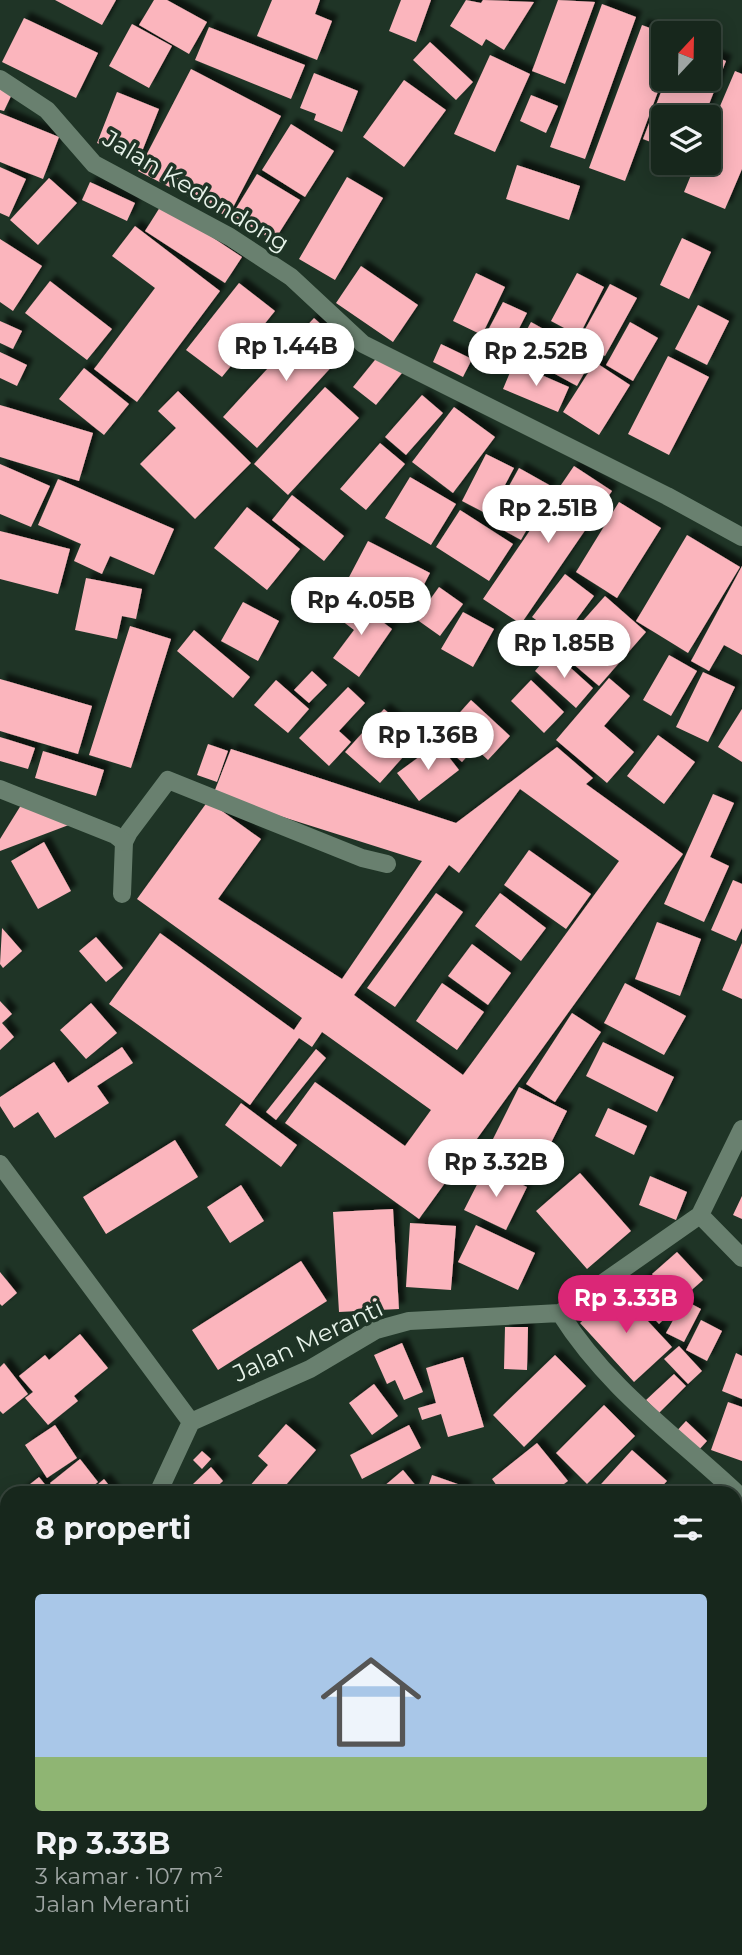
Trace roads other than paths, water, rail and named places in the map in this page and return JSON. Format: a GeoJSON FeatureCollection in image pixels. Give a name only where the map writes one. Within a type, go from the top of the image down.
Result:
{"type":"FeatureCollection","features":[{"type":"Feature","properties":{"kind":"street","name":"Jalan Kedondong"},"geometry":{"type":"LineString","coordinates":[[0,79],[47,110],[94,164],[230,237],[280,270],[363,344],[667,496],[742,537]]}},
{"type":"Feature","properties":{"kind":"street"},"geometry":{"type":"LineString","coordinates":[[122,894],[124,842],[167,780],[362,858],[387,864]]}},
{"type":"Feature","properties":{"kind":"street"},"geometry":{"type":"LineString","coordinates":[[0,789],[115,835],[124,842]]}},
{"type":"Feature","properties":{"kind":"street"},"geometry":{"type":"LineString","coordinates":[[728,1486],[646,1415],[583,1350],[560,1313],[700,1214],[742,1129]]}},
{"type":"Feature","properties":{"kind":"street"},"geometry":{"type":"LineString","coordinates":[[0,1164],[191,1422],[161,1486]]}},
{"type":"Feature","properties":{"kind":"street"},"geometry":{"type":"LineString","coordinates":[[700,1214],[742,1258]]}},
{"type":"Feature","properties":{"kind":"street","name":"Jalan Meranti"},"geometry":{"type":"LineString","coordinates":[[191,1422],[310,1369],[376,1331],[409,1321],[560,1313]]}}]}
